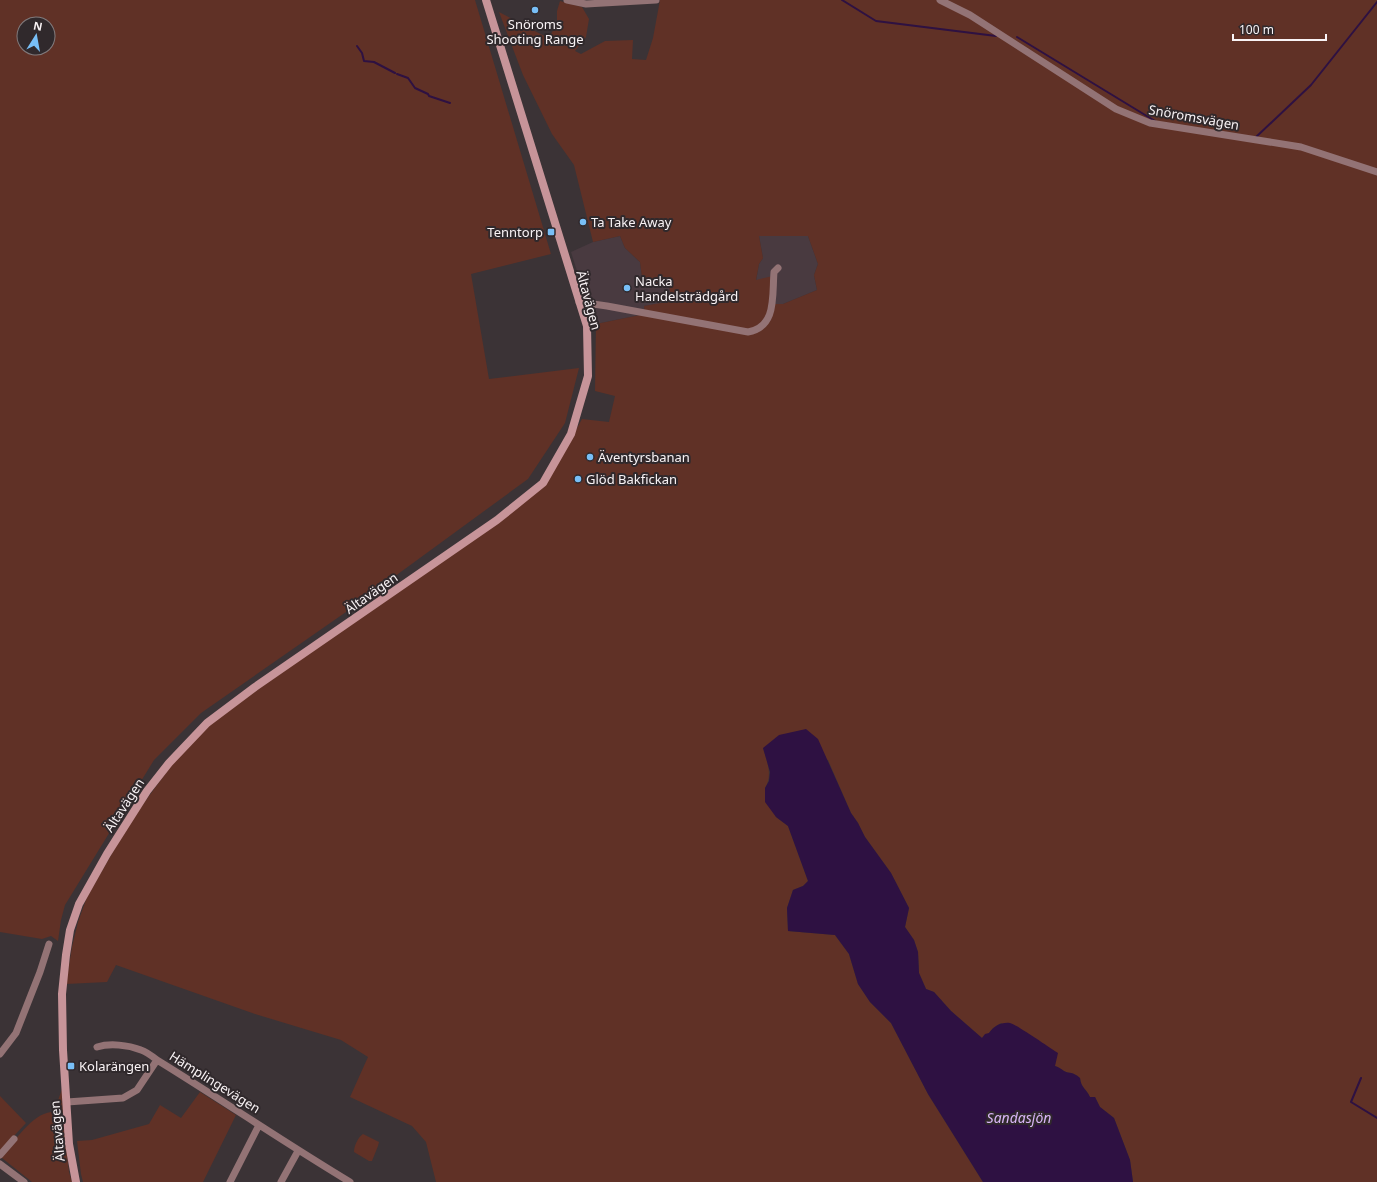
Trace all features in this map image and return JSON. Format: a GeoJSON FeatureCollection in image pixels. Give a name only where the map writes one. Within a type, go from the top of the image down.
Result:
{"type":"FeatureCollection","features":[{"type":"Feature","properties":{"kind":"main road","name":"Ältavägen"},"geometry":{"type":"LineString","coordinates":[[76,1182],[69,1144],[63,1050],[62,994],[66,955],[72,924],[79,904],[107,854],[147,791],[169,763],[208,723],[255,687],[497,520],[543,483],[571,434],[588,376],[586,326],[486,0]]}},
{"type":"Feature","properties":{"kind":"street"},"geometry":{"type":"LineString","coordinates":[[567,0],[586,4],[656,0]]}},
{"type":"Feature","properties":{"kind":"street","name":"Snöromsvägen"},"geometry":{"type":"LineString","coordinates":[[940,0],[970,15],[1116,109],[1150,123],[1301,147],[1377,172]]}},
{"type":"Feature","properties":{"kind":"street"},"geometry":{"type":"LineString","coordinates":[[579,302],[748,332],[755,331],[765,324],[769,318],[772,307],[774,272],[778,268]]}},
{"type":"Feature","properties":{"kind":"street"},"geometry":{"type":"LineString","coordinates":[[0,1054],[16,1032],[40,972],[49,944]]}},
{"type":"Feature","properties":{"kind":"street","name":"Hämplingevägen"},"geometry":{"type":"LineString","coordinates":[[97,1046],[126,1046],[142,1050],[298,1151],[350,1182]]}},
{"type":"Feature","properties":{"kind":"street","name":"Hämplingevägen"},"geometry":{"type":"LineString","coordinates":[[67,1102],[123,1098],[137,1090],[157,1060]]}},
{"type":"Feature","properties":{"kind":"street","name":"Hämplingevägen"},"geometry":{"type":"LineString","coordinates":[[230,1182],[259,1125]]}},
{"type":"Feature","properties":{"kind":"street"},"geometry":{"type":"LineString","coordinates":[[0,1155],[14,1138]]}},
{"type":"Feature","properties":{"kind":"street"},"geometry":{"type":"LineString","coordinates":[[281,1182],[298,1151]]}},
{"type":"Feature","properties":{"kind":"street"},"geometry":{"type":"LineString","coordinates":[[0,1164],[24,1182]]}},
{"type":"Feature","properties":{"kind":"shaded area"},"geometry":{"type":"Polygon","coordinates":[[[0,0],[475,0],[551,254],[471,274],[489,379],[579,368],[565,423],[528,479],[346,612],[201,713],[154,760],[65,905],[58,941],[51,936],[42,939],[0,932],[0,0]]]}},
{"type":"Feature","properties":{"kind":"shaded area"},"geometry":{"type":"Polygon","coordinates":[[[660,0],[1377,0],[1377,1182],[1133,1182],[1130,1160],[1114,1118],[1100,1107],[1095,1097],[1090,1097],[1081,1084],[1080,1078],[1075,1074],[1066,1072],[1055,1066],[1001,1023],[982,1038],[951,1011],[934,992],[926,989],[919,973],[918,952],[914,940],[905,927],[909,908],[891,873],[865,837],[851,813],[828,760],[763,748],[768,763],[769,773],[769,778],[765,788],[776,817],[788,826],[808,881],[803,886],[793,890],[787,908],[788,931],[835,935],[849,954],[858,984],[870,1002],[891,1023],[928,1094],[983,1182],[436,1182],[426,1142],[412,1126],[350,1097],[368,1057],[341,1040],[255,1014],[116,965],[107,982],[66,984],[78,922],[87,897],[130,822],[176,759],[208,725],[546,484],[582,419],[609,422],[615,396],[595,391],[596,324],[645,314],[644,306],[672,301],[668,281],[643,285],[640,262],[625,248],[620,236],[593,242],[574,165],[552,134],[523,75],[499,12],[548,38],[557,25],[557,11],[560,1],[582,7],[589,19],[586,37],[575,51],[581,54],[605,41],[633,40],[632,59],[646,60],[653,38],[660,0]],[[759,236],[763,258],[759,264],[756,280],[773,276],[774,304],[783,304],[817,290],[814,275],[818,264],[808,236],[759,236]]]}},
{"type":"Feature","properties":{"kind":"shaded area","name":"Nacka Handelsträdgård"},"geometry":{"type":"Polygon","coordinates":[[[620,236],[625,248],[640,262],[643,285],[668,281],[672,302],[644,306],[645,314],[596,324],[591,327],[584,293],[571,252],[593,242],[620,236]]]}},
{"type":"Feature","properties":{"kind":"shaded area"},"geometry":{"type":"Polygon","coordinates":[[[759,236],[808,236],[818,264],[814,275],[817,290],[783,304],[774,304],[756,281],[759,264],[763,258],[759,236]]]}},
{"type":"Feature","properties":{"kind":"shaded area"},"geometry":{"type":"Polygon","coordinates":[[[62,1089],[63,1113],[58,1112],[55,1109],[62,1089]]]}},
{"type":"Feature","properties":{"kind":"shaded area"},"geometry":{"type":"Polygon","coordinates":[[[200,1092],[236,1115],[203,1182],[83,1182],[77,1141],[92,1140],[149,1124],[160,1105],[181,1118],[200,1092]]]}},
{"type":"Feature","properties":{"kind":"shaded area"},"geometry":{"type":"Polygon","coordinates":[[[0,1096],[26,1123],[0,1151],[0,1096]]]}},
{"type":"Feature","properties":{"kind":"shaded area"},"geometry":{"type":"Polygon","coordinates":[[[51,1112],[57,1117],[63,1119],[69,1172],[72,1182],[32,1182],[2,1158],[2,1156],[30,1123],[44,1114],[51,1112]]]}},
{"type":"Feature","properties":{"kind":"shaded area"},"geometry":{"type":"Polygon","coordinates":[[[363,1134],[379,1142],[372,1161],[369,1161],[354,1152],[359,1137],[363,1134]]]}},
{"type":"Feature","properties":{"kind":"water","name":"Sandasjön"},"geometry":{"type":"Polygon","coordinates":[[[806,729],[818,739],[851,813],[865,837],[891,873],[909,908],[905,927],[914,940],[918,952],[919,973],[926,989],[934,992],[951,1011],[982,1038],[985,1034],[989,1033],[998,1025],[1010,1023],[1058,1053],[1055,1066],[1066,1072],[1075,1074],[1080,1078],[1081,1084],[1090,1097],[1095,1097],[1100,1107],[1114,1118],[1130,1160],[1133,1182],[983,1182],[928,1094],[891,1023],[870,1002],[858,984],[849,954],[835,935],[788,931],[787,908],[793,890],[803,886],[808,881],[788,826],[776,817],[765,802],[765,788],[769,781],[770,772],[763,748],[779,735],[806,729]]]}},
{"type":"Feature","properties":{"kind":"waterway"},"geometry":{"type":"LineString","coordinates":[[842,0],[876,21],[996,36]]}},
{"type":"Feature","properties":{"kind":"waterway"},"geometry":{"type":"LineString","coordinates":[[1256,137],[1311,85],[1377,2]]}},
{"type":"Feature","properties":{"kind":"waterway"},"geometry":{"type":"LineString","coordinates":[[1017,37],[1155,121]]}},
{"type":"Feature","properties":{"kind":"waterway"},"geometry":{"type":"LineString","coordinates":[[357,46],[362,53],[364,61],[374,62],[395,73]]}},
{"type":"Feature","properties":{"kind":"waterway"},"geometry":{"type":"LineString","coordinates":[[397,74],[408,78],[415,88],[428,94],[429,96],[450,103]]}},
{"type":"Feature","properties":{"kind":"waterway"},"geometry":{"type":"LineString","coordinates":[[1361,1078],[1351,1102],[1377,1118]]}},
{"type":"Feature","properties":{"kind":"place","name":"Snöroms Shooting Range"},"geometry":{"type":"Point","coordinates":[535,10]}},
{"type":"Feature","properties":{"kind":"place","name":"Ta Take Away"},"geometry":{"type":"Point","coordinates":[583,222]}},
{"type":"Feature","properties":{"kind":"place","name":"Tenntorp"},"geometry":{"type":"Point","coordinates":[551,232]}},
{"type":"Feature","properties":{"kind":"place","name":"Nacka Handelsträdgård"},"geometry":{"type":"Point","coordinates":[627,288]}},
{"type":"Feature","properties":{"kind":"place","name":"Äventyrsbanan"},"geometry":{"type":"Point","coordinates":[590,457]}},
{"type":"Feature","properties":{"kind":"place","name":"Glöd Bakfickan"},"geometry":{"type":"Point","coordinates":[578,479]}},
{"type":"Feature","properties":{"kind":"place","name":"Kolarängen"},"geometry":{"type":"Point","coordinates":[71,1066]}}]}
